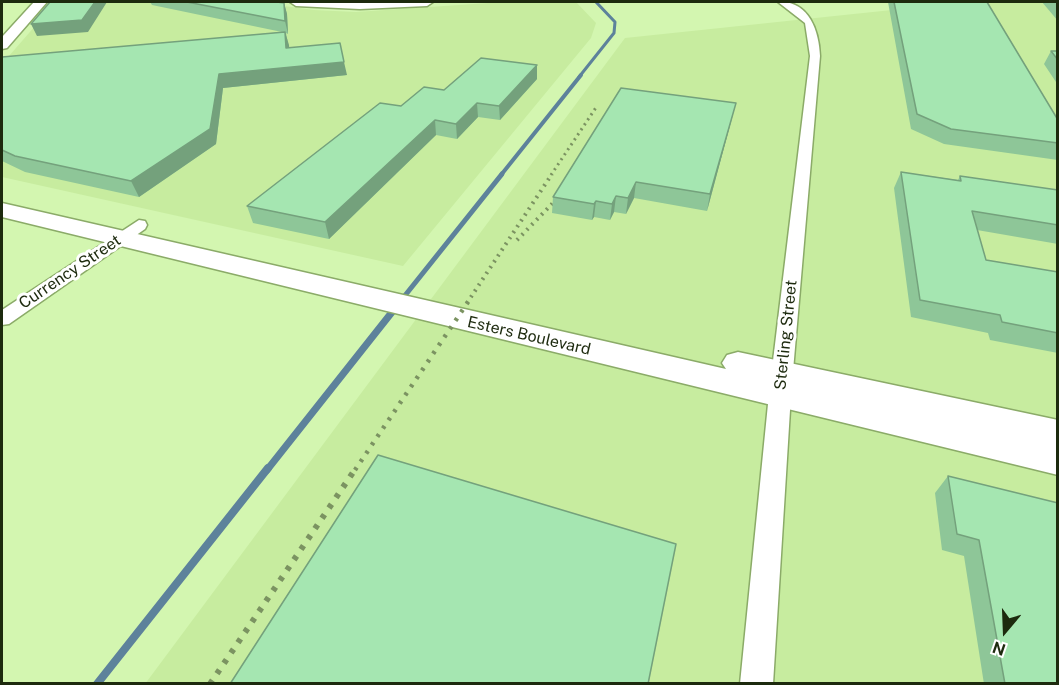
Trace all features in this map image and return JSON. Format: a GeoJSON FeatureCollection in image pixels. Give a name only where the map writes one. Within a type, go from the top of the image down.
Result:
{"type":"FeatureCollection","features":[{"type":"Feature","properties":{"kind":"main road"},"geometry":{"type":"LineString","coordinates":[[2,29],[26,2]]}},
{"type":"Feature","properties":{"kind":"main road"},"geometry":{"type":"LineString","coordinates":[[2,45],[40,2]]}},
{"type":"Feature","properties":{"kind":"main road"},"geometry":{"type":"LineString","coordinates":[[296,2],[360,5],[427,2]]}},
{"type":"Feature","properties":{"kind":"main road","name":"Esters Boulevard"},"geometry":{"type":"LineString","coordinates":[[2,192],[129,232]]}},
{"type":"Feature","properties":{"kind":"main road","name":"Esters Boulevard"},"geometry":{"type":"LineString","coordinates":[[2,210],[129,232],[781,383],[1058,434]]}},
{"type":"Feature","properties":{"kind":"main road","name":"Esters Boulevard"},"geometry":{"type":"LineString","coordinates":[[781,383],[1058,460]]}},
{"type":"Feature","properties":{"kind":"street","name":"Sterling Street"},"geometry":{"type":"LineString","coordinates":[[756,684],[781,383],[815,36],[813,26],[805,15],[783,2]]}},
{"type":"Feature","properties":{"kind":"street","name":"Currency Street"},"geometry":{"type":"LineString","coordinates":[[2,319],[129,232]]}},
{"type":"Feature","properties":{"kind":"shaded area"},"geometry":{"type":"Polygon","coordinates":[[[56,2],[254,2],[314,10],[356,12],[503,2],[576,2],[596,23],[591,38],[403,266],[2,177],[2,64],[56,2]]]}},
{"type":"Feature","properties":{"kind":"shaded area"},"geometry":{"type":"Polygon","coordinates":[[[968,2],[1057,2],[1057,683],[145,684],[625,38],[968,2]]]}},
{"type":"Feature","properties":{"kind":"building"},"geometry":{"type":"Polygon","coordinates":[[[50,2],[95,2],[82,20],[31,24],[50,2]]]}},
{"type":"Feature","properties":{"kind":"building"},"geometry":{"type":"Polygon","coordinates":[[[187,2],[284,3],[285,21],[187,2]]]}},
{"type":"Feature","properties":{"kind":"building"},"geometry":{"type":"Polygon","coordinates":[[[894,2],[987,2],[1058,120],[1058,143],[951,129],[917,114],[894,2]]]}},
{"type":"Feature","properties":{"kind":"building"},"geometry":{"type":"Polygon","coordinates":[[[285,32],[286,48],[340,43],[344,62],[219,74],[210,129],[131,181],[15,156],[2,150],[2,57],[285,32]]]}},
{"type":"Feature","properties":{"kind":"building"},"geometry":{"type":"Polygon","coordinates":[[[1051,51],[1058,51],[1058,60],[1051,51]]]}},
{"type":"Feature","properties":{"kind":"building"},"geometry":{"type":"Polygon","coordinates":[[[481,58],[537,65],[499,106],[477,103],[456,124],[435,120],[325,222],[247,206],[380,103],[401,106],[424,87],[444,90],[481,58]]]}},
{"type":"Feature","properties":{"kind":"building"},"geometry":{"type":"Polygon","coordinates":[[[621,88],[736,103],[710,194],[636,182],[628,198],[616,196],[612,204],[596,201],[594,204],[553,197],[621,88]]]}},
{"type":"Feature","properties":{"kind":"building"},"geometry":{"type":"Polygon","coordinates":[[[901,172],[961,181],[960,176],[1058,190],[1058,225],[972,211],[986,260],[1058,272],[1058,333],[1002,322],[1000,315],[920,300],[901,172]]]}},
{"type":"Feature","properties":{"kind":"building"},"geometry":{"type":"Polygon","coordinates":[[[378,455],[676,544],[648,684],[230,684],[378,455]]]}},
{"type":"Feature","properties":{"kind":"building"},"geometry":{"type":"Polygon","coordinates":[[[948,476],[1058,503],[1058,684],[1005,684],[979,540],[957,534],[948,476]]]}},
{"type":"Feature","properties":{"kind":"waterway"},"geometry":{"type":"LineString","coordinates":[[579,77],[614,33],[615,22],[596,2]]}},
{"type":"Feature","properties":{"kind":"waterway"},"geometry":{"type":"LineString","coordinates":[[501,175],[581,75]]}},
{"type":"Feature","properties":{"kind":"waterway"},"geometry":{"type":"LineString","coordinates":[[399,303],[502,174]]}},
{"type":"Feature","properties":{"kind":"waterway"},"geometry":{"type":"LineString","coordinates":[[267,470],[400,302]]}},
{"type":"Feature","properties":{"kind":"waterway"},"geometry":{"type":"LineString","coordinates":[[97,684],[268,468]]}},
{"type":"Feature","properties":{"kind":"railway"},"geometry":{"type":"LineString","coordinates":[[551,175],[597,106]]}},
{"type":"Feature","properties":{"kind":"railway"},"geometry":{"type":"LineString","coordinates":[[467,303],[552,174]]}},
{"type":"Feature","properties":{"kind":"railway"},"geometry":{"type":"LineString","coordinates":[[517,240],[552,204],[562,188]]}},
{"type":"Feature","properties":{"kind":"railway"},"geometry":{"type":"LineString","coordinates":[[355,470],[468,302]]}},
{"type":"Feature","properties":{"kind":"railway"},"geometry":{"type":"LineString","coordinates":[[210,684],[356,468]]}}]}
